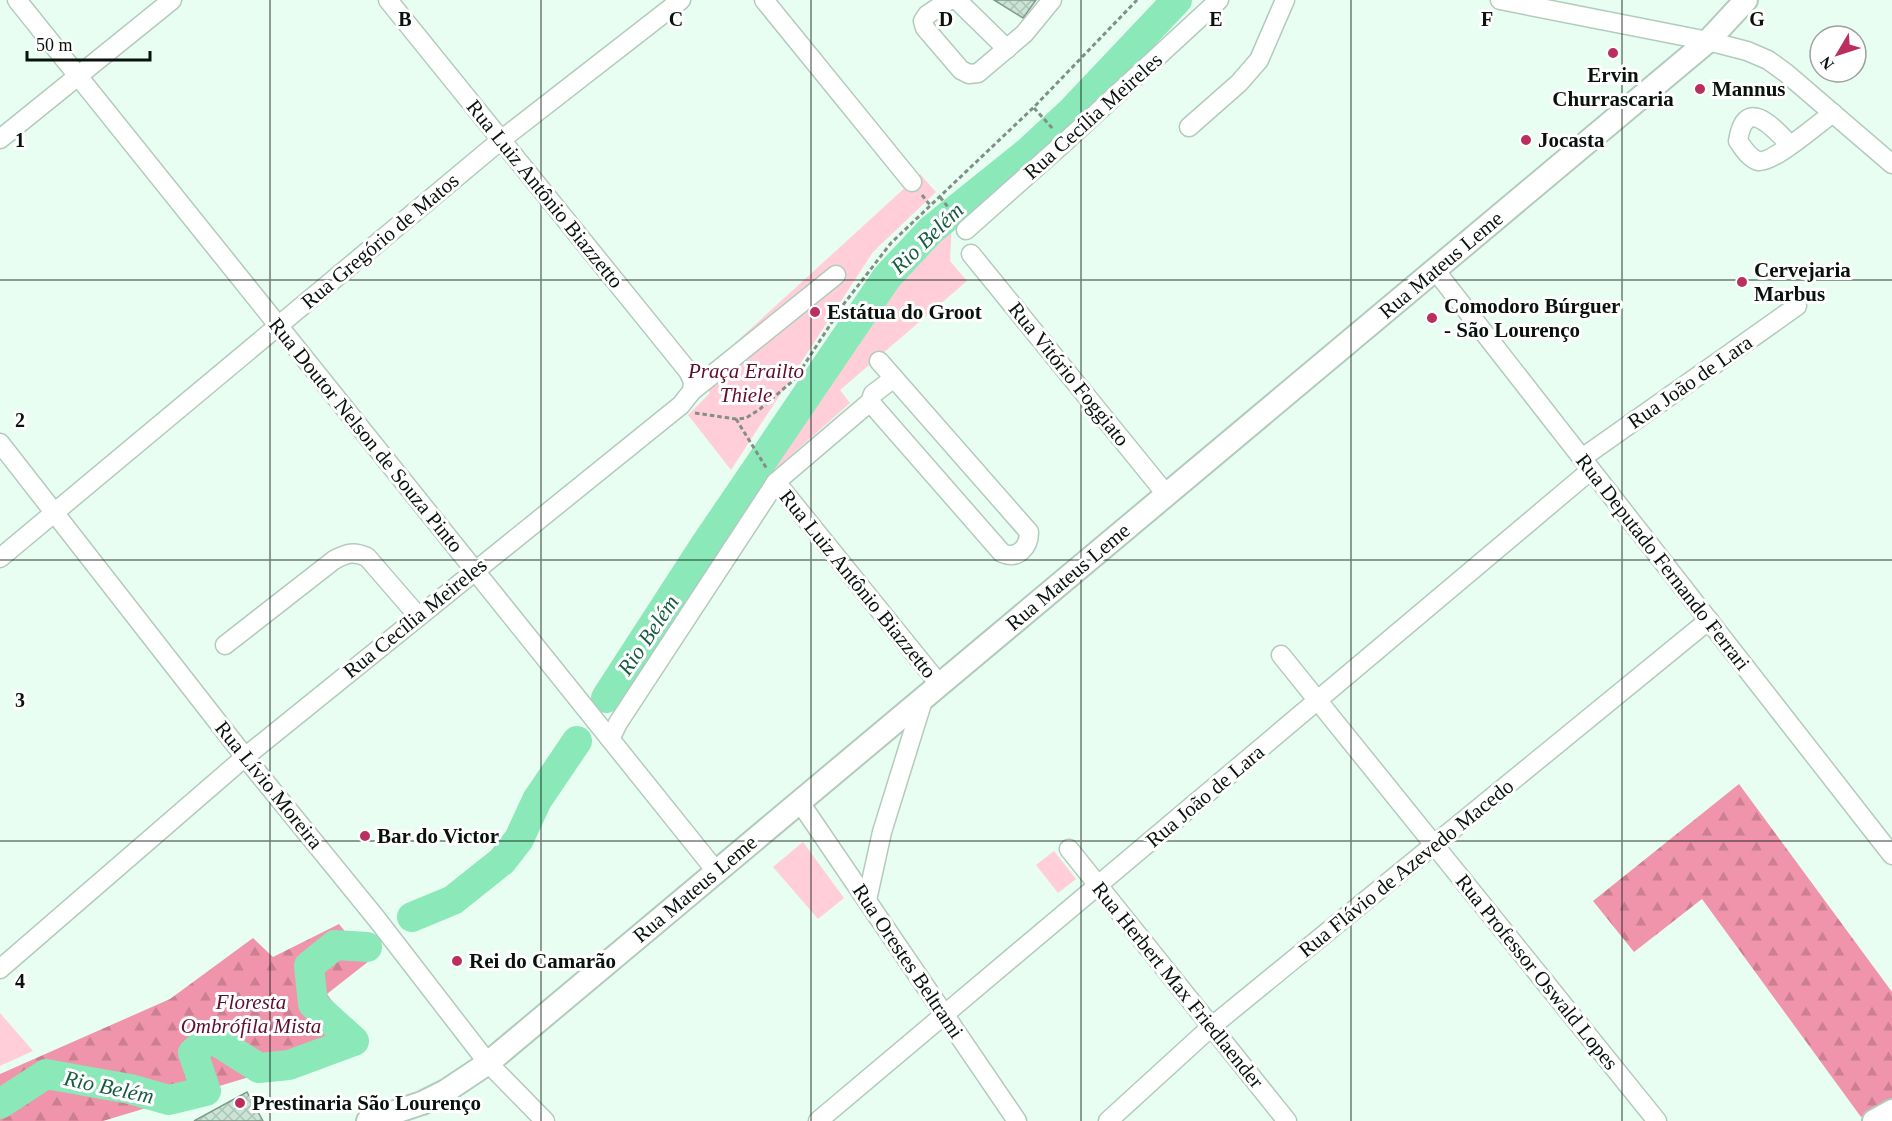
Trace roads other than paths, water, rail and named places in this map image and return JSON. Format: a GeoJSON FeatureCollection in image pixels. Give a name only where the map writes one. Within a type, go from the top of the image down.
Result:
{"type":"FeatureCollection","features":[{"type":"Feature","properties":{"kind":"main road","name":"Rua Mateus Leme"},"geometry":{"type":"LineString","coordinates":[[368,1121],[422,1103],[446,1091],[488,1063],[1708,41],[1746,0]]}},
{"type":"Feature","properties":{"kind":"main road"},"geometry":{"type":"LineString","coordinates":[[1874,1121],[1892,1111]]}},
{"type":"Feature","properties":{"kind":"street","name":"Rua Doutor Nelson de Souza Pinto"},"geometry":{"type":"LineString","coordinates":[[17,0],[716,871]]}},
{"type":"Feature","properties":{"kind":"street"},"geometry":{"type":"LineString","coordinates":[[0,139],[172,0]]}},
{"type":"Feature","properties":{"kind":"street","name":"Rua Luiz Antônio Biazzetto"},"geometry":{"type":"LineString","coordinates":[[388,0],[688,371],[693,381],[692,391]]}},
{"type":"Feature","properties":{"kind":"street","name":"Rua Gregório de Matos"},"geometry":{"type":"LineString","coordinates":[[0,558],[501,140],[681,0]]}},
{"type":"Feature","properties":{"kind":"street"},"geometry":{"type":"LineString","coordinates":[[764,0],[912,182]]}},
{"type":"Feature","properties":{"kind":"street"},"geometry":{"type":"LineString","coordinates":[[949,0],[927,15],[923,21],[925,28],[961,70],[969,74],[978,73],[1024,34],[1052,0]]}},
{"type":"Feature","properties":{"kind":"street"},"geometry":{"type":"LineString","coordinates":[[954,0],[959,2],[1007,49]]}},
{"type":"Feature","properties":{"kind":"street","name":"Rua Cecília Meireles"},"geometry":{"type":"LineString","coordinates":[[962,224],[1065,142],[1219,0]]}},
{"type":"Feature","properties":{"kind":"street"},"geometry":{"type":"LineString","coordinates":[[1189,128],[1239,83],[1259,60],[1285,0]]}},
{"type":"Feature","properties":{"kind":"street"},"geometry":{"type":"LineString","coordinates":[[1500,0],[1748,51],[1768,60],[1786,73],[1892,164]]}},
{"type":"Feature","properties":{"kind":"street"},"geometry":{"type":"LineString","coordinates":[[1790,145],[1833,113]]}},
{"type":"Feature","properties":{"kind":"street","name":"Rua Vitório Foggiato"},"geometry":{"type":"LineString","coordinates":[[971,254],[1166,494]]}},
{"type":"Feature","properties":{"kind":"street","name":"Rua Deputado Fernando Ferrari"},"geometry":{"type":"LineString","coordinates":[[1435,270],[1892,855]]}},
{"type":"Feature","properties":{"kind":"street","name":"Rua Cecília Meireles"},"geometry":{"type":"LineString","coordinates":[[0,969],[245,757],[681,405],[692,391],[836,275]]}},
{"type":"Feature","properties":{"kind":"street","name":"Rua João de Lara"},"geometry":{"type":"LineString","coordinates":[[818,1121],[1318,700],[1586,464],[1797,306]]}},
{"type":"Feature","properties":{"kind":"street"},"geometry":{"type":"LineString","coordinates":[[870,402],[1002,553],[1017,554],[1025,548],[1029,540],[1029,532],[879,361]]}},
{"type":"Feature","properties":{"kind":"street"},"geometry":{"type":"LineString","coordinates":[[610,740],[618,723],[776,482],[870,402],[873,394],[894,378]]}},
{"type":"Feature","properties":{"kind":"street","name":"Rua Lívio Moreira"},"geometry":{"type":"LineString","coordinates":[[0,443],[488,1063],[545,1121]]}},
{"type":"Feature","properties":{"kind":"street","name":"Rua Luiz Antônio Biazzetto"},"geometry":{"type":"LineString","coordinates":[[776,482],[932,691]]}},
{"type":"Feature","properties":{"kind":"street"},"geometry":{"type":"LineString","coordinates":[[225,645],[334,561],[345,554],[356,552],[368,557],[418,616]]}},
{"type":"Feature","properties":{"kind":"street","name":"Rua Flávio de Azevedo Macedo"},"geometry":{"type":"LineString","coordinates":[[1108,1121],[1211,1027],[1709,620]]}},
{"type":"Feature","properties":{"kind":"street","name":"Rua Professor Oswald Lopes"},"geometry":{"type":"LineString","coordinates":[[1281,655],[1657,1121]]}},
{"type":"Feature","properties":{"kind":"street"},"geometry":{"type":"LineString","coordinates":[[867,900],[882,832],[932,691]]}},
{"type":"Feature","properties":{"kind":"street","name":"Rua Orestes Beltrami"},"geometry":{"type":"LineString","coordinates":[[799,801],[1017,1121]]}},
{"type":"Feature","properties":{"kind":"street","name":"Rua Herbert Max Friedlaender"},"geometry":{"type":"LineString","coordinates":[[1069,849],[1287,1121]]}},
{"type":"Feature","properties":{"kind":"waterway","name":"Rio Belém"},"geometry":{"type":"LineString","coordinates":[[606,698],[705,545],[887,277],[931,230],[1028,152],[1071,112],[1177,0]]}},
{"type":"Feature","properties":{"kind":"waterway","name":"Rio Belém"},"geometry":{"type":"LineString","coordinates":[[412,917],[453,900],[502,861],[519,839],[537,800],[577,741]]}},
{"type":"Feature","properties":{"kind":"waterway","name":"Rio Belém"},"geometry":{"type":"LineString","coordinates":[[0,1104],[46,1074],[130,1089],[169,1100],[206,1091],[193,1053],[210,1037],[259,1068],[289,1065],[354,1041],[313,1004],[309,966],[335,945],[367,947]]}},
{"type":"Feature","properties":{"kind":"place","name":"Ervin Churrascaria"},"geometry":{"type":"Point","coordinates":[1613,53]}},
{"type":"Feature","properties":{"kind":"place","name":"Mannus"},"geometry":{"type":"Point","coordinates":[1700,89]}},
{"type":"Feature","properties":{"kind":"place","name":"Jocasta"},"geometry":{"type":"Point","coordinates":[1526,140]}},
{"type":"Feature","properties":{"kind":"place","name":"Cervejaria Marbus"},"geometry":{"type":"Point","coordinates":[1742,282]}},
{"type":"Feature","properties":{"kind":"place","name":"Estátua do Groot"},"geometry":{"type":"Point","coordinates":[815,312]}},
{"type":"Feature","properties":{"kind":"place","name":"Comodoro Búrguer - São Lourenço"},"geometry":{"type":"Point","coordinates":[1432,318]}},
{"type":"Feature","properties":{"kind":"place","name":"Bar do Victor"},"geometry":{"type":"Point","coordinates":[365,836]}},
{"type":"Feature","properties":{"kind":"place","name":"Rei do Camarão"},"geometry":{"type":"Point","coordinates":[457,961]}},
{"type":"Feature","properties":{"kind":"place","name":"Prestinaria São Lourenço"},"geometry":{"type":"Point","coordinates":[240,1103]}},
{"type":"Feature","properties":{"kind":"park label","name":"Praça Erailto Thiele"},"geometry":{"type":"Point","coordinates":[746,383]}},
{"type":"Feature","properties":{"kind":"park label","name":"Floresta Ombrófila Mista"},"geometry":{"type":"Point","coordinates":[251,1014]}}]}
